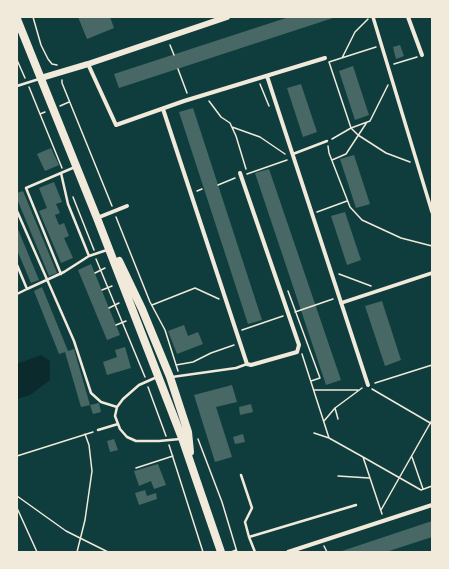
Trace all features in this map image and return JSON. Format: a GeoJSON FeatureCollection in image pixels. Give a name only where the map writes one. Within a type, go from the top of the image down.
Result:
{"type":"FeatureCollection","features":[{"type":"Feature","properties":{"kind":"main road"},"geometry":{"type":"LineString","coordinates":[[17,19],[97,218],[182,438],[221,552]]}},
{"type":"Feature","properties":{"kind":"main road"},"geometry":{"type":"LineString","coordinates":[[97,218],[142,309],[170,377],[188,432],[192,468]]}},
{"type":"Feature","properties":{"kind":"street"},"geometry":{"type":"LineString","coordinates":[[41,78],[88,64],[227,17]]}},
{"type":"Feature","properties":{"kind":"street"},"geometry":{"type":"LineString","coordinates":[[373,17],[432,212]]}},
{"type":"Feature","properties":{"kind":"street"},"geometry":{"type":"LineString","coordinates":[[408,17],[422,55]]}},
{"type":"Feature","properties":{"kind":"street"},"geometry":{"type":"LineString","coordinates":[[88,64],[116,126],[189,99],[325,58]]}},
{"type":"Feature","properties":{"kind":"street"},"geometry":{"type":"LineString","coordinates":[[267,76],[368,385]]}},
{"type":"Feature","properties":{"kind":"street"},"geometry":{"type":"LineString","coordinates":[[163,109],[239,342],[247,364],[251,365],[297,352],[299,345],[241,175]]}},
{"type":"Feature","properties":{"kind":"street"},"geometry":{"type":"LineString","coordinates":[[97,218],[127,206]]}},
{"type":"Feature","properties":{"kind":"street"},"geometry":{"type":"LineString","coordinates":[[341,303],[432,273]]}},
{"type":"Feature","properties":{"kind":"street"},"geometry":{"type":"LineString","coordinates":[[288,552],[432,505]]}},
{"type":"Feature","properties":{"kind":"lane"},"geometry":{"type":"LineString","coordinates":[[17,86],[41,78]]}},
{"type":"Feature","properties":{"kind":"lane"},"geometry":{"type":"LineString","coordinates":[[293,156],[328,141]]}},
{"type":"Feature","properties":{"kind":"lane"},"geometry":{"type":"LineString","coordinates":[[61,274],[26,188],[76,166]]}},
{"type":"Feature","properties":{"kind":"lane"},"geometry":{"type":"LineString","coordinates":[[60,173],[68,204],[89,256]]}},
{"type":"Feature","properties":{"kind":"lane"},"geometry":{"type":"LineString","coordinates":[[17,211],[74,341],[91,393],[101,402],[117,407]]}},
{"type":"Feature","properties":{"kind":"lane"},"geometry":{"type":"LineString","coordinates":[[17,294],[61,274],[89,256],[109,249]]}},
{"type":"Feature","properties":{"kind":"lane"},"geometry":{"type":"LineString","coordinates":[[17,265],[27,289]]}},
{"type":"Feature","properties":{"kind":"lane"},"geometry":{"type":"LineString","coordinates":[[170,377],[236,368],[247,364]]}},
{"type":"Feature","properties":{"kind":"lane"},"geometry":{"type":"LineString","coordinates":[[158,377],[130,391],[117,407],[115,416],[118,424],[127,437],[136,441],[182,438]]}},
{"type":"Feature","properties":{"kind":"lane"},"geometry":{"type":"LineString","coordinates":[[98,430],[118,424]]}},
{"type":"Feature","properties":{"kind":"lane"},"geometry":{"type":"LineString","coordinates":[[241,475],[252,508],[246,522],[249,537],[255,552]]}},
{"type":"Feature","properties":{"kind":"lane"},"geometry":{"type":"LineString","coordinates":[[249,537],[356,505]]}},
{"type":"Feature","properties":{"kind":"path"},"geometry":{"type":"LineString","coordinates":[[33,17],[41,45],[48,59],[52,64],[57,65],[62,82],[152,305],[165,330],[180,376]]}},
{"type":"Feature","properties":{"kind":"path"},"geometry":{"type":"LineString","coordinates":[[342,58],[359,26],[370,17]]}},
{"type":"Feature","properties":{"kind":"path"},"geometry":{"type":"LineString","coordinates":[[168,37],[174,55]]}},
{"type":"Feature","properties":{"kind":"path"},"geometry":{"type":"LineString","coordinates":[[382,45],[329,62],[351,128],[358,136],[386,153],[418,166]]}},
{"type":"Feature","properties":{"kind":"path"},"geometry":{"type":"LineString","coordinates":[[388,66],[422,55]]}},
{"type":"Feature","properties":{"kind":"path"},"geometry":{"type":"LineString","coordinates":[[178,69],[189,99]]}},
{"type":"Feature","properties":{"kind":"path"},"geometry":{"type":"LineString","coordinates":[[332,160],[346,154],[367,122],[373,117],[391,77]]}},
{"type":"Feature","properties":{"kind":"path"},"geometry":{"type":"LineString","coordinates":[[258,79],[270,108]]}},
{"type":"Feature","properties":{"kind":"path"},"geometry":{"type":"LineString","coordinates":[[205,95],[221,116],[230,123],[247,174]]}},
{"type":"Feature","properties":{"kind":"path"},"geometry":{"type":"LineString","coordinates":[[367,122],[351,128],[328,141],[332,160],[350,207],[362,220],[401,238],[432,246]]}},
{"type":"Feature","properties":{"kind":"path"},"geometry":{"type":"LineString","coordinates":[[232,127],[260,137],[293,156]]}},
{"type":"Feature","properties":{"kind":"path"},"geometry":{"type":"LineString","coordinates":[[218,184],[293,156]]}},
{"type":"Feature","properties":{"kind":"path"},"geometry":{"type":"LineString","coordinates":[[312,214],[347,201]]}},
{"type":"Feature","properties":{"kind":"path"},"geometry":{"type":"LineString","coordinates":[[95,254],[168,440],[203,552]]}},
{"type":"Feature","properties":{"kind":"path"},"geometry":{"type":"LineString","coordinates":[[337,267],[339,274],[381,290]]}},
{"type":"Feature","properties":{"kind":"path"},"geometry":{"type":"LineString","coordinates":[[94,273],[105,268]]}},
{"type":"Feature","properties":{"kind":"path"},"geometry":{"type":"LineString","coordinates":[[102,290],[112,286]]}},
{"type":"Feature","properties":{"kind":"path"},"geometry":{"type":"LineString","coordinates":[[152,305],[196,288],[226,302]]}},
{"type":"Feature","properties":{"kind":"path"},"geometry":{"type":"LineString","coordinates":[[288,290],[320,378],[311,381]]}},
{"type":"Feature","properties":{"kind":"path"},"geometry":{"type":"LineString","coordinates":[[236,332],[339,297]]}},
{"type":"Feature","properties":{"kind":"path"},"geometry":{"type":"LineString","coordinates":[[109,308],[119,303]]}},
{"type":"Feature","properties":{"kind":"path"},"geometry":{"type":"LineString","coordinates":[[116,325],[126,321]]}},
{"type":"Feature","properties":{"kind":"path"},"geometry":{"type":"LineString","coordinates":[[176,365],[193,362],[239,342]]}},
{"type":"Feature","properties":{"kind":"path"},"geometry":{"type":"LineString","coordinates":[[299,345],[329,438]]}},
{"type":"Feature","properties":{"kind":"path"},"geometry":{"type":"LineString","coordinates":[[431,423],[369,388],[368,385],[432,365]]}},
{"type":"Feature","properties":{"kind":"path"},"geometry":{"type":"LineString","coordinates":[[314,390],[358,390],[336,408],[324,421]]}},
{"type":"Feature","properties":{"kind":"path"},"geometry":{"type":"LineString","coordinates":[[336,408],[338,419]]}},
{"type":"Feature","properties":{"kind":"path"},"geometry":{"type":"LineString","coordinates":[[380,511],[432,420]]}},
{"type":"Feature","properties":{"kind":"path"},"geometry":{"type":"LineString","coordinates":[[17,456],[98,430]]}},
{"type":"Feature","properties":{"kind":"path"},"geometry":{"type":"LineString","coordinates":[[314,433],[329,438],[421,490],[432,486]]}},
{"type":"Feature","properties":{"kind":"path"},"geometry":{"type":"LineString","coordinates":[[77,552],[85,520],[92,471],[91,458],[85,434]]}},
{"type":"Feature","properties":{"kind":"path"},"geometry":{"type":"LineString","coordinates":[[197,438],[222,502],[236,551],[231,552]]}},
{"type":"Feature","properties":{"kind":"path"},"geometry":{"type":"LineString","coordinates":[[136,468],[173,456]]}},
{"type":"Feature","properties":{"kind":"path"},"geometry":{"type":"LineString","coordinates":[[412,456],[423,489]]}},
{"type":"Feature","properties":{"kind":"path"},"geometry":{"type":"LineString","coordinates":[[363,457],[384,520]]}},
{"type":"Feature","properties":{"kind":"path"},"geometry":{"type":"LineString","coordinates":[[338,476],[369,478]]}},
{"type":"Feature","properties":{"kind":"path"},"geometry":{"type":"LineString","coordinates":[[17,496],[80,539],[108,552]]}},
{"type":"Feature","properties":{"kind":"path"},"geometry":{"type":"LineString","coordinates":[[17,508],[37,552]]}},
{"type":"Feature","properties":{"kind":"water"},"geometry":{"type":"Polygon","coordinates":[[[41,355],[50,361],[50,380],[30,395],[17,399],[17,364],[41,355]]]}},
{"type":"Feature","properties":{"kind":"building"},"geometry":{"type":"Polygon","coordinates":[[[78,17],[110,17],[114,28],[87,39],[78,17]]]}},
{"type":"Feature","properties":{"kind":"building"},"geometry":{"type":"Polygon","coordinates":[[[289,17],[336,17],[119,88],[114,74],[289,17]]]}},
{"type":"Feature","properties":{"kind":"building"},"geometry":{"type":"Polygon","coordinates":[[[400,45],[404,56],[396,59],[393,47],[400,45]]]}},
{"type":"Feature","properties":{"kind":"building"},"geometry":{"type":"Polygon","coordinates":[[[353,66],[369,115],[355,120],[339,71],[353,66]]]}},
{"type":"Feature","properties":{"kind":"building"},"geometry":{"type":"Polygon","coordinates":[[[301,84],[317,132],[303,137],[287,88],[301,84]]]}},
{"type":"Feature","properties":{"kind":"building"},"geometry":{"type":"Polygon","coordinates":[[[193,108],[262,320],[248,324],[179,112],[193,108]]]}},
{"type":"Feature","properties":{"kind":"building"},"geometry":{"type":"Polygon","coordinates":[[[51,148],[59,165],[45,171],[37,154],[51,148]]]}},
{"type":"Feature","properties":{"kind":"building"},"geometry":{"type":"Polygon","coordinates":[[[354,155],[370,204],[356,208],[340,159],[354,155]]]}},
{"type":"Feature","properties":{"kind":"building"},"geometry":{"type":"Polygon","coordinates":[[[269,169],[341,380],[326,385],[255,173],[269,169]]]}},
{"type":"Feature","properties":{"kind":"building"},"geometry":{"type":"Polygon","coordinates":[[[54,182],[62,202],[56,204],[60,213],[55,215],[59,225],[64,223],[69,236],[64,238],[73,258],[61,263],[39,211],[47,208],[39,188],[54,182]]]}},
{"type":"Feature","properties":{"kind":"building"},"geometry":{"type":"Polygon","coordinates":[[[23,191],[57,273],[49,276],[17,199],[17,193],[23,191]]]}},
{"type":"Feature","properties":{"kind":"building"},"geometry":{"type":"Polygon","coordinates":[[[345,212],[361,260],[347,265],[331,216],[345,212]]]}},
{"type":"Feature","properties":{"kind":"building"},"geometry":{"type":"Polygon","coordinates":[[[17,227],[39,280],[31,283],[17,250],[17,227]]]}},
{"type":"Feature","properties":{"kind":"building"},"geometry":{"type":"Polygon","coordinates":[[[91,264],[120,335],[107,340],[78,270],[91,264]]]}},
{"type":"Feature","properties":{"kind":"building"},"geometry":{"type":"Polygon","coordinates":[[[42,287],[68,351],[74,349],[90,405],[81,407],[65,352],[59,354],[34,291],[42,287]]]}},
{"type":"Feature","properties":{"kind":"building"},"geometry":{"type":"Polygon","coordinates":[[[382,301],[401,360],[385,366],[365,306],[382,301]]]}},
{"type":"Feature","properties":{"kind":"building"},"geometry":{"type":"Polygon","coordinates":[[[184,325],[188,336],[198,332],[203,344],[177,354],[168,331],[184,325]]]}},
{"type":"Feature","properties":{"kind":"building"},"geometry":{"type":"Polygon","coordinates":[[[125,347],[131,368],[107,375],[103,362],[117,357],[115,350],[125,347]]]}},
{"type":"Feature","properties":{"kind":"building"},"geometry":{"type":"Polygon","coordinates":[[[232,385],[237,402],[216,407],[232,457],[215,462],[194,395],[232,385]]]}},
{"type":"Feature","properties":{"kind":"building"},"geometry":{"type":"Polygon","coordinates":[[[99,403],[101,412],[93,414],[90,405],[99,403]]]}},
{"type":"Feature","properties":{"kind":"building"},"geometry":{"type":"Polygon","coordinates":[[[251,404],[253,412],[240,415],[239,407],[251,404]]]}},
{"type":"Feature","properties":{"kind":"building"},"geometry":{"type":"Polygon","coordinates":[[[243,434],[245,442],[235,444],[233,437],[243,434]]]}},
{"type":"Feature","properties":{"kind":"building"},"geometry":{"type":"Polygon","coordinates":[[[114,439],[118,450],[110,452],[107,441],[114,439]]]}},
{"type":"Feature","properties":{"kind":"building"},"geometry":{"type":"Polygon","coordinates":[[[158,464],[166,485],[154,489],[151,481],[139,486],[134,471],[158,464]]]}},
{"type":"Feature","properties":{"kind":"building"},"geometry":{"type":"Polygon","coordinates":[[[145,490],[147,496],[156,493],[157,499],[139,505],[135,493],[145,490]]]}},
{"type":"Feature","properties":{"kind":"building"},"geometry":{"type":"Polygon","coordinates":[[[432,521],[432,537],[386,552],[339,552],[432,521]]]}}]}
